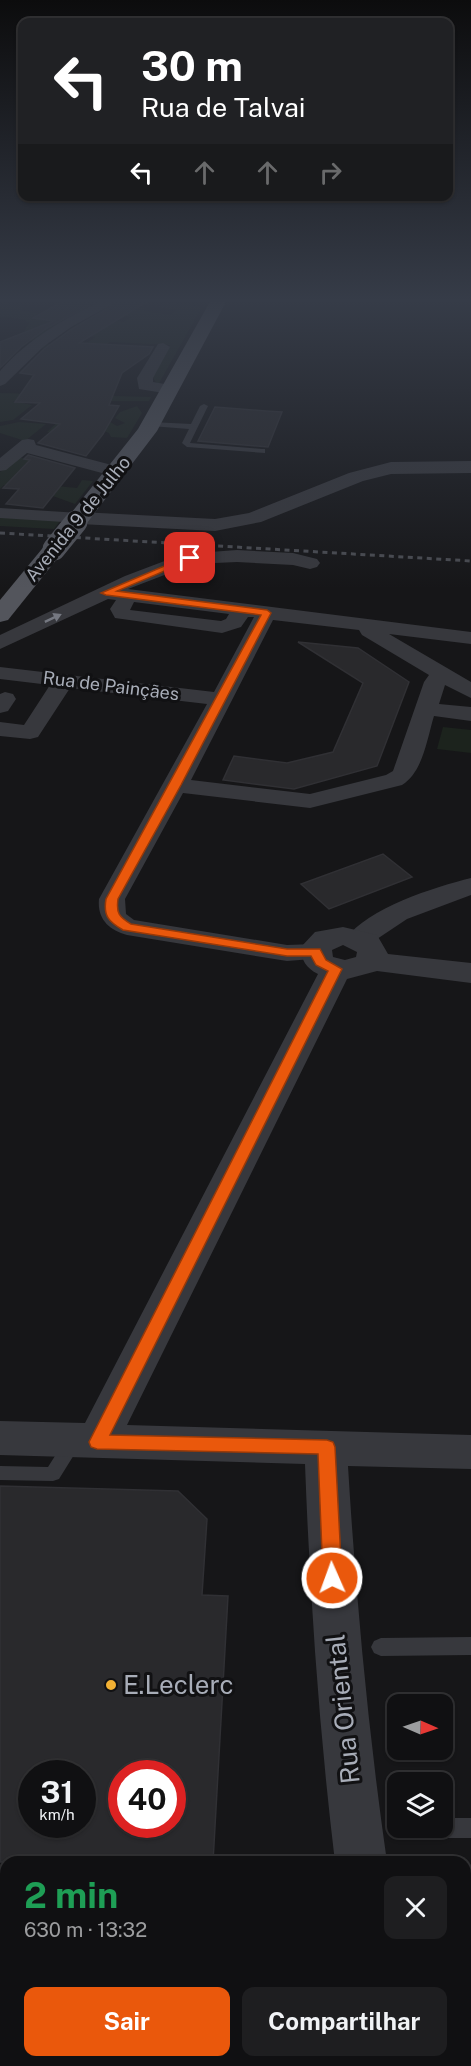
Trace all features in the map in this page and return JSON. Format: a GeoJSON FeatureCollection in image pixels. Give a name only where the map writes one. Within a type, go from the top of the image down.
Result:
{"type":"FeatureCollection","features":[{"type":"Feature","properties":{"kind":"main road","name":"Avenida 9 de Julho"},"geometry":{"type":"LineString","coordinates":[[0,615],[117,472],[151,424],[166,396]]}},
{"type":"Feature","properties":{"kind":"street"},"geometry":{"type":"LineString","coordinates":[[0,466],[26,445],[117,472]]}},
{"type":"Feature","properties":{"kind":"street"},"geometry":{"type":"LineString","coordinates":[[0,513],[78,520],[114,519],[198,525],[234,522],[254,518],[356,477],[391,468],[471,467]]}},
{"type":"Feature","properties":{"kind":"street"},"geometry":{"type":"LineString","coordinates":[[0,643],[106,593],[190,558],[237,555],[293,559],[310,563]]}},
{"type":"Feature","properties":{"kind":"street"},"geometry":{"type":"LineString","coordinates":[[106,593],[129,596],[121,612],[132,616],[222,627],[234,623],[242,610],[471,638]]}},
{"type":"Feature","properties":{"kind":"street"},"geometry":{"type":"LineString","coordinates":[[267,613],[176,785],[112,899],[110,910],[115,920],[127,927],[287,952],[360,968],[370,928],[471,886]]}},
{"type":"Feature","properties":{"kind":"street"},"geometry":{"type":"LineString","coordinates":[[359,625],[471,691]]}},
{"type":"Feature","properties":{"kind":"street","name":"Rua de Painçães"},"geometry":{"type":"LineString","coordinates":[[0,673],[221,699]]}},
{"type":"Feature","properties":{"kind":"street"},"geometry":{"type":"LineString","coordinates":[[176,785],[304,801],[384,784],[402,775],[406,768],[435,682],[442,674]]}},
{"type":"Feature","properties":{"kind":"street"},"geometry":{"type":"LineString","coordinates":[[0,729],[30,732],[64,680]]}},
{"type":"Feature","properties":{"kind":"street"},"geometry":{"type":"LineString","coordinates":[[427,709],[471,714]]}},
{"type":"Feature","properties":{"kind":"street"},"geometry":{"type":"LineString","coordinates":[[365,950],[471,974]]}},
{"type":"Feature","properties":{"kind":"street"},"geometry":{"type":"LineString","coordinates":[[86,1441],[326,961]]}},
{"type":"Feature","properties":{"kind":"street"},"geometry":{"type":"LineString","coordinates":[[0,1438],[471,1452]]}},
{"type":"Feature","properties":{"kind":"street","name":"Rua Oriental"},"geometry":{"type":"LineString","coordinates":[[327,1447],[333,1600],[347,1755],[360,1856]]}},
{"type":"Feature","properties":{"kind":"lane"},"geometry":{"type":"LineString","coordinates":[[204,406],[187,445],[262,451]]}},
{"type":"Feature","properties":{"kind":"lane"},"geometry":{"type":"LineString","coordinates":[[151,424],[194,427]]}},
{"type":"Feature","properties":{"kind":"lane"},"geometry":{"type":"LineString","coordinates":[[0,1473],[53,1474],[86,1441]]}},
{"type":"Feature","properties":{"kind":"lane"},"geometry":{"type":"LineString","coordinates":[[381,1647],[471,1646]]}},
{"type":"Feature","properties":{"kind":"lane"},"geometry":{"type":"LineString","coordinates":[[453,1828],[471,1828]]}},
{"type":"Feature","properties":{"kind":"shaded area"},"geometry":{"type":"Polygon","coordinates":[[[0,396],[151,397],[149,401],[87,401],[103,423],[110,422],[117,426],[125,423],[115,418],[120,412],[137,406],[142,413],[127,438],[111,437],[104,431],[55,434],[47,432],[63,417],[70,406],[12,401],[32,405],[13,420],[0,422],[0,396]]]}},
{"type":"Feature","properties":{"kind":"shaded area"},"geometry":{"type":"Polygon","coordinates":[[[19,422],[46,424],[25,441],[0,433],[0,426],[19,422]]]}},
{"type":"Feature","properties":{"kind":"shaded area"},"geometry":{"type":"Polygon","coordinates":[[[18,457],[38,462],[55,486],[77,488],[82,480],[93,481],[75,504],[53,496],[56,492],[44,489],[4,485],[0,489],[0,472],[18,457]]]}},
{"type":"Feature","properties":{"kind":"shaded area"},"geometry":{"type":"Polygon","coordinates":[[[0,517],[60,521],[54,529],[0,526],[0,517]]]}},
{"type":"Feature","properties":{"kind":"shaded area"},"geometry":{"type":"Polygon","coordinates":[[[443,727],[471,730],[471,753],[437,749],[443,727]]]}},
{"type":"Feature","properties":{"kind":"building"},"geometry":{"type":"Polygon","coordinates":[[[19,396],[112,396],[109,405],[119,406],[103,434],[86,456],[38,443],[60,424],[21,419],[40,403],[15,402],[19,396]]]}},
{"type":"Feature","properties":{"kind":"building"},"geometry":{"type":"Polygon","coordinates":[[[215,407],[282,412],[268,447],[198,441],[215,407]]]}},
{"type":"Feature","properties":{"kind":"building"},"geometry":{"type":"Polygon","coordinates":[[[28,455],[75,468],[43,508],[6,504],[19,489],[3,488],[30,460],[24,459],[28,455]]]}},
{"type":"Feature","properties":{"kind":"building"},"geometry":{"type":"Polygon","coordinates":[[[298,642],[358,648],[409,682],[377,766],[294,789],[223,780],[234,756],[287,763],[333,752],[363,683],[298,642]]]}},
{"type":"Feature","properties":{"kind":"building"},"geometry":{"type":"Polygon","coordinates":[[[383,854],[412,877],[329,909],[301,884],[383,854]]]}},
{"type":"Feature","properties":{"kind":"building","name":"E.Leclerc"},"geometry":{"type":"Polygon","coordinates":[[[0,1486],[178,1491],[207,1519],[202,1595],[228,1596],[213,1856],[0,1856],[0,1486]]]}},
{"type":"Feature","properties":{"kind":"railway"},"geometry":{"type":"LineString","coordinates":[[0,533],[471,561]]}},
{"type":"Feature","properties":{"kind":"place","name":"E.Leclerc"},"geometry":{"type":"Point","coordinates":[111,1685]}},
{"type":"Feature","properties":{"kind":"route"},"geometry":{"type":"LineString","coordinates":[[190,558],[177,561],[106,593],[267,613],[176,785],[112,899],[110,910],[115,920],[127,927],[287,952],[315,952],[321,963],[336,969],[134,1373],[97,1442],[327,1447],[332,1578]]}}]}
